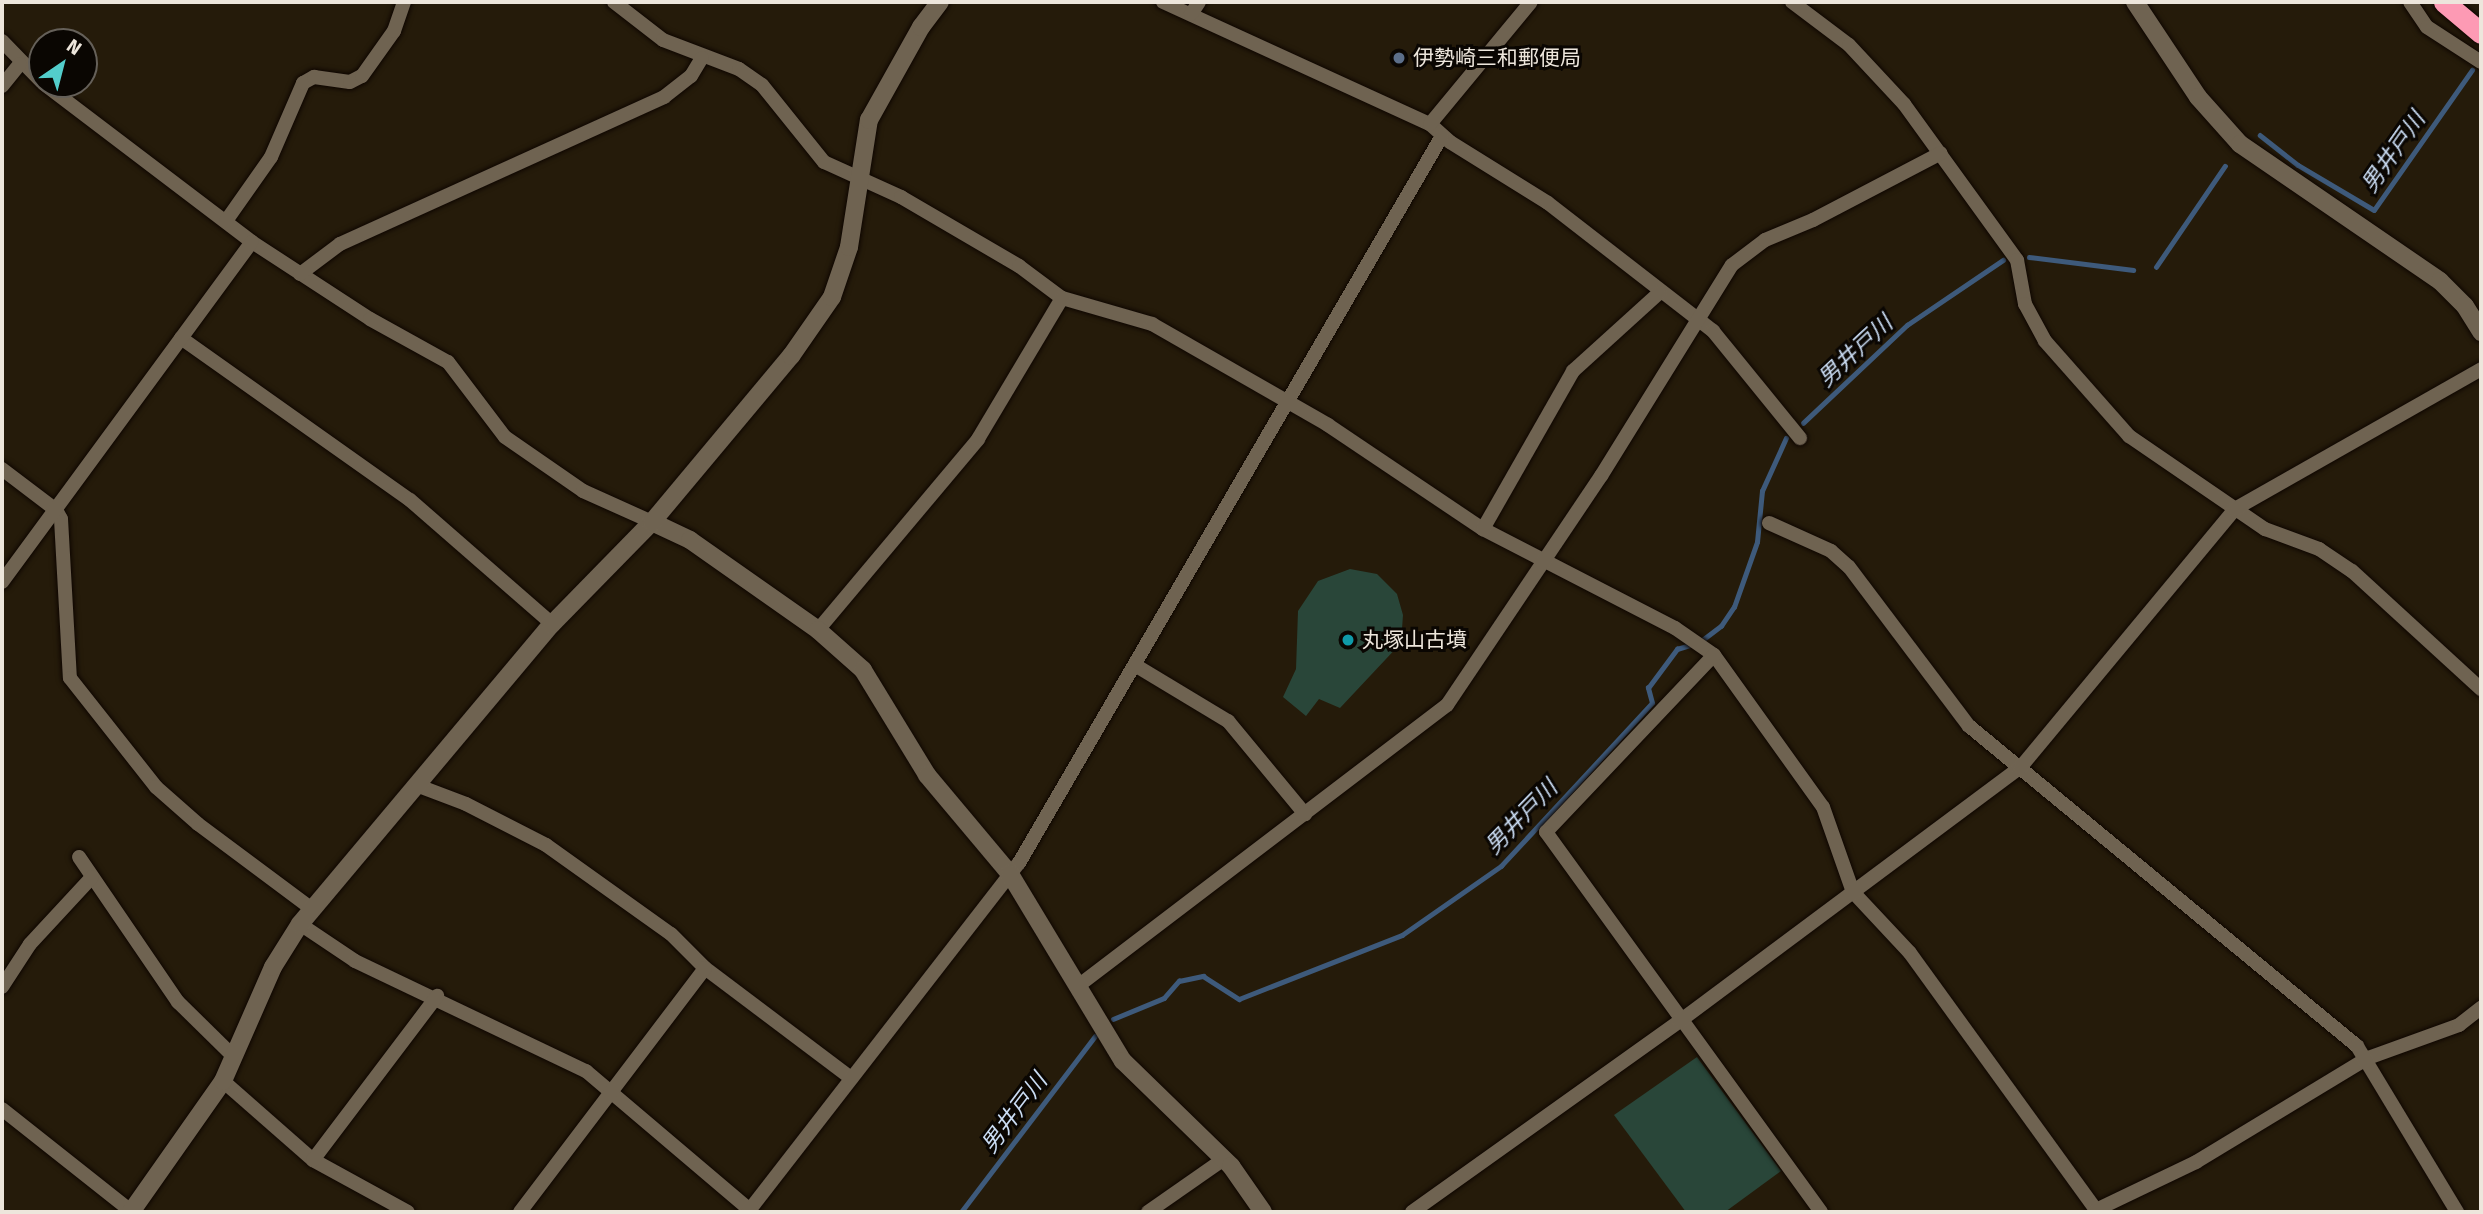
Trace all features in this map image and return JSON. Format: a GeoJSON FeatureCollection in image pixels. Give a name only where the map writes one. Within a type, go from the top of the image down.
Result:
{"type":"FeatureCollection","features":[{"type":"Feature","properties":{"kind":"highway"},"geometry":{"type":"LineString","coordinates":[[2444,2],[2481,33]]}},
{"type":"Feature","properties":{"kind":"highway"},"geometry":{"type":"LineString","coordinates":[[2461,2],[2481,17]]}},
{"type":"Feature","properties":{"kind":"street"},"geometry":{"type":"LineString","coordinates":[[226,221],[271,157],[303,83],[314,77],[351,82],[362,76],[394,32],[404,2]]}},
{"type":"Feature","properties":{"kind":"street"},"geometry":{"type":"LineString","coordinates":[[614,2],[663,40],[702,58],[739,69],[762,85],[814,153],[859,180],[901,197],[1019,267],[1062,298],[1152,324],[1289,401],[1483,530],[1675,628],[1714,655],[1823,807],[1853,892],[1910,953],[2096,1210],[2196,1163],[2368,1058],[2459,1025],[2481,1008]]}},
{"type":"Feature","properties":{"kind":"street"},"geometry":{"type":"LineString","coordinates":[[2,1109],[132,1212],[223,1081],[273,967],[300,924],[551,624],[652,522],[791,355],[832,297],[849,247],[869,120],[921,27],[940,2]]}},
{"type":"Feature","properties":{"kind":"street"},"geometry":{"type":"LineString","coordinates":[[1163,2],[1195,8],[1430,124],[1442,136],[1548,203],[1658,293],[1699,320],[1730,348],[1800,438]]}},
{"type":"Feature","properties":{"kind":"street"},"geometry":{"type":"LineString","coordinates":[[1430,124],[1531,2]]}},
{"type":"Feature","properties":{"kind":"street"},"geometry":{"type":"LineString","coordinates":[[1792,2],[1849,45],[1891,89],[1941,153],[2017,260],[2025,304],[2059,361],[2129,436],[2235,509],[2278,535],[2319,549],[2352,571],[2481,690]]}},
{"type":"Feature","properties":{"kind":"street"},"geometry":{"type":"LineString","coordinates":[[2135,2],[2199,97],[2233,138],[2292,183],[2440,281],[2465,306],[2481,332]]}},
{"type":"Feature","properties":{"kind":"street"},"geometry":{"type":"LineString","coordinates":[[2410,2],[2427,27],[2481,62]]}},
{"type":"Feature","properties":{"kind":"street"},"geometry":{"type":"LineString","coordinates":[[2,41],[28,71]]}},
{"type":"Feature","properties":{"kind":"street"},"geometry":{"type":"LineString","coordinates":[[300,274],[340,244],[664,97],[691,76],[702,58]]}},
{"type":"Feature","properties":{"kind":"street"},"geometry":{"type":"LineString","coordinates":[[2,86],[20,64]]}},
{"type":"Feature","properties":{"kind":"street"},"geometry":{"type":"LineString","coordinates":[[63,98],[252,242],[300,274],[448,362],[505,437],[583,491],[690,540],[818,630],[863,670],[927,775],[1010,874],[1133,1073],[1224,1159],[1263,1212]]}},
{"type":"Feature","properties":{"kind":"street"},"geometry":{"type":"LineString","coordinates":[[300,924],[355,961],[437,996],[586,1071],[613,1091],[749,1211],[1010,874],[1442,136]]}},
{"type":"Feature","properties":{"kind":"street"},"geometry":{"type":"LineString","coordinates":[[1078,986],[1447,705],[1543,561],[1732,265],[1756,246],[1941,153]]}},
{"type":"Feature","properties":{"kind":"street"},"geometry":{"type":"LineString","coordinates":[[2,582],[252,242]]}},
{"type":"Feature","properties":{"kind":"street"},"geometry":{"type":"LineString","coordinates":[[1483,530],[1573,371],[1658,293]]}},
{"type":"Feature","properties":{"kind":"street"},"geometry":{"type":"LineString","coordinates":[[818,630],[978,439],[1062,298]]}},
{"type":"Feature","properties":{"kind":"street"},"geometry":{"type":"LineString","coordinates":[[181,338],[410,500],[551,624]]}},
{"type":"Feature","properties":{"kind":"street"},"geometry":{"type":"LineString","coordinates":[[1412,1212],[1680,1021],[2020,768],[2235,509],[2481,369]]}},
{"type":"Feature","properties":{"kind":"street"},"geometry":{"type":"LineString","coordinates":[[2,469],[56,510],[61,519],[70,678],[156,787],[198,824],[312,909]]}},
{"type":"Feature","properties":{"kind":"street"},"geometry":{"type":"LineString","coordinates":[[1769,523],[1831,551],[1849,567],[1969,726],[2368,1058],[2457,1212]]}},
{"type":"Feature","properties":{"kind":"street"},"geometry":{"type":"LineString","coordinates":[[1714,655],[1546,832],[1680,1021],[1821,1212]]}},
{"type":"Feature","properties":{"kind":"street"},"geometry":{"type":"LineString","coordinates":[[1135,664],[1228,721],[1305,814]]}},
{"type":"Feature","properties":{"kind":"street"},"geometry":{"type":"LineString","coordinates":[[416,785],[466,804],[545,845],[671,934],[705,968],[851,1078]]}},
{"type":"Feature","properties":{"kind":"street"},"geometry":{"type":"LineString","coordinates":[[79,857],[178,1002],[233,1057]]}},
{"type":"Feature","properties":{"kind":"street"},"geometry":{"type":"LineString","coordinates":[[2,987],[30,944],[92,877]]}},
{"type":"Feature","properties":{"kind":"street"},"geometry":{"type":"LineString","coordinates":[[520,1212],[705,968]]}},
{"type":"Feature","properties":{"kind":"street"},"geometry":{"type":"LineString","coordinates":[[313,1160],[437,996]]}},
{"type":"Feature","properties":{"kind":"street"},"geometry":{"type":"LineString","coordinates":[[223,1081],[313,1160],[408,1212]]}},
{"type":"Feature","properties":{"kind":"street"},"geometry":{"type":"LineString","coordinates":[[1148,1212],[1224,1159]]}},
{"type":"Feature","properties":{"kind":"green space","name":"丸塚山古墳"},"geometry":{"type":"Polygon","coordinates":[[[1350,569],[1377,574],[1397,594],[1403,615],[1401,643],[1340,708],[1319,699],[1306,716],[1283,697],[1296,669],[1298,611],[1318,581],[1350,569]]]}},
{"type":"Feature","properties":{"kind":"green space"},"geometry":{"type":"Polygon","coordinates":[[[1697,1057],[1781,1171],[1725,1212],[1686,1212],[1614,1115],[1697,1057]]]}},
{"type":"Feature","properties":{"kind":"waterway","name":"男井戸川"},"geometry":{"type":"LineString","coordinates":[[2260,135],[2298,165],[2374,210],[2472,70]]}},
{"type":"Feature","properties":{"kind":"waterway","name":"男井戸川"},"geometry":{"type":"LineString","coordinates":[[2156,267],[2225,166]]}},
{"type":"Feature","properties":{"kind":"waterway","name":"男井戸川"},"geometry":{"type":"LineString","coordinates":[[2029,257],[2133,270]]}},
{"type":"Feature","properties":{"kind":"waterway","name":"男井戸川"},"geometry":{"type":"LineString","coordinates":[[1803,423],[1907,325],[2003,260]]}},
{"type":"Feature","properties":{"kind":"waterway","name":"男井戸川"},"geometry":{"type":"LineString","coordinates":[[1701,641],[1721,626],[1734,607],[1757,542],[1762,491],[1786,438]]}},
{"type":"Feature","properties":{"kind":"waterway","name":"男井戸川"},"geometry":{"type":"LineString","coordinates":[[1113,1019],[1164,998],[1179,981],[1203,976],[1239,999],[1402,935],[1501,866],[1652,703],[1648,688],[1677,649],[1693,644]]}},
{"type":"Feature","properties":{"kind":"waterway","name":"男井戸川"},"geometry":{"type":"LineString","coordinates":[[961,1212],[1095,1036]]}},
{"type":"Feature","properties":{"kind":"place","name":"伊勢崎三和郵便局"},"geometry":{"type":"Point","coordinates":[1399,58]}},
{"type":"Feature","properties":{"kind":"place","name":"丸塚山古墳"},"geometry":{"type":"Point","coordinates":[1348,640]}}]}
